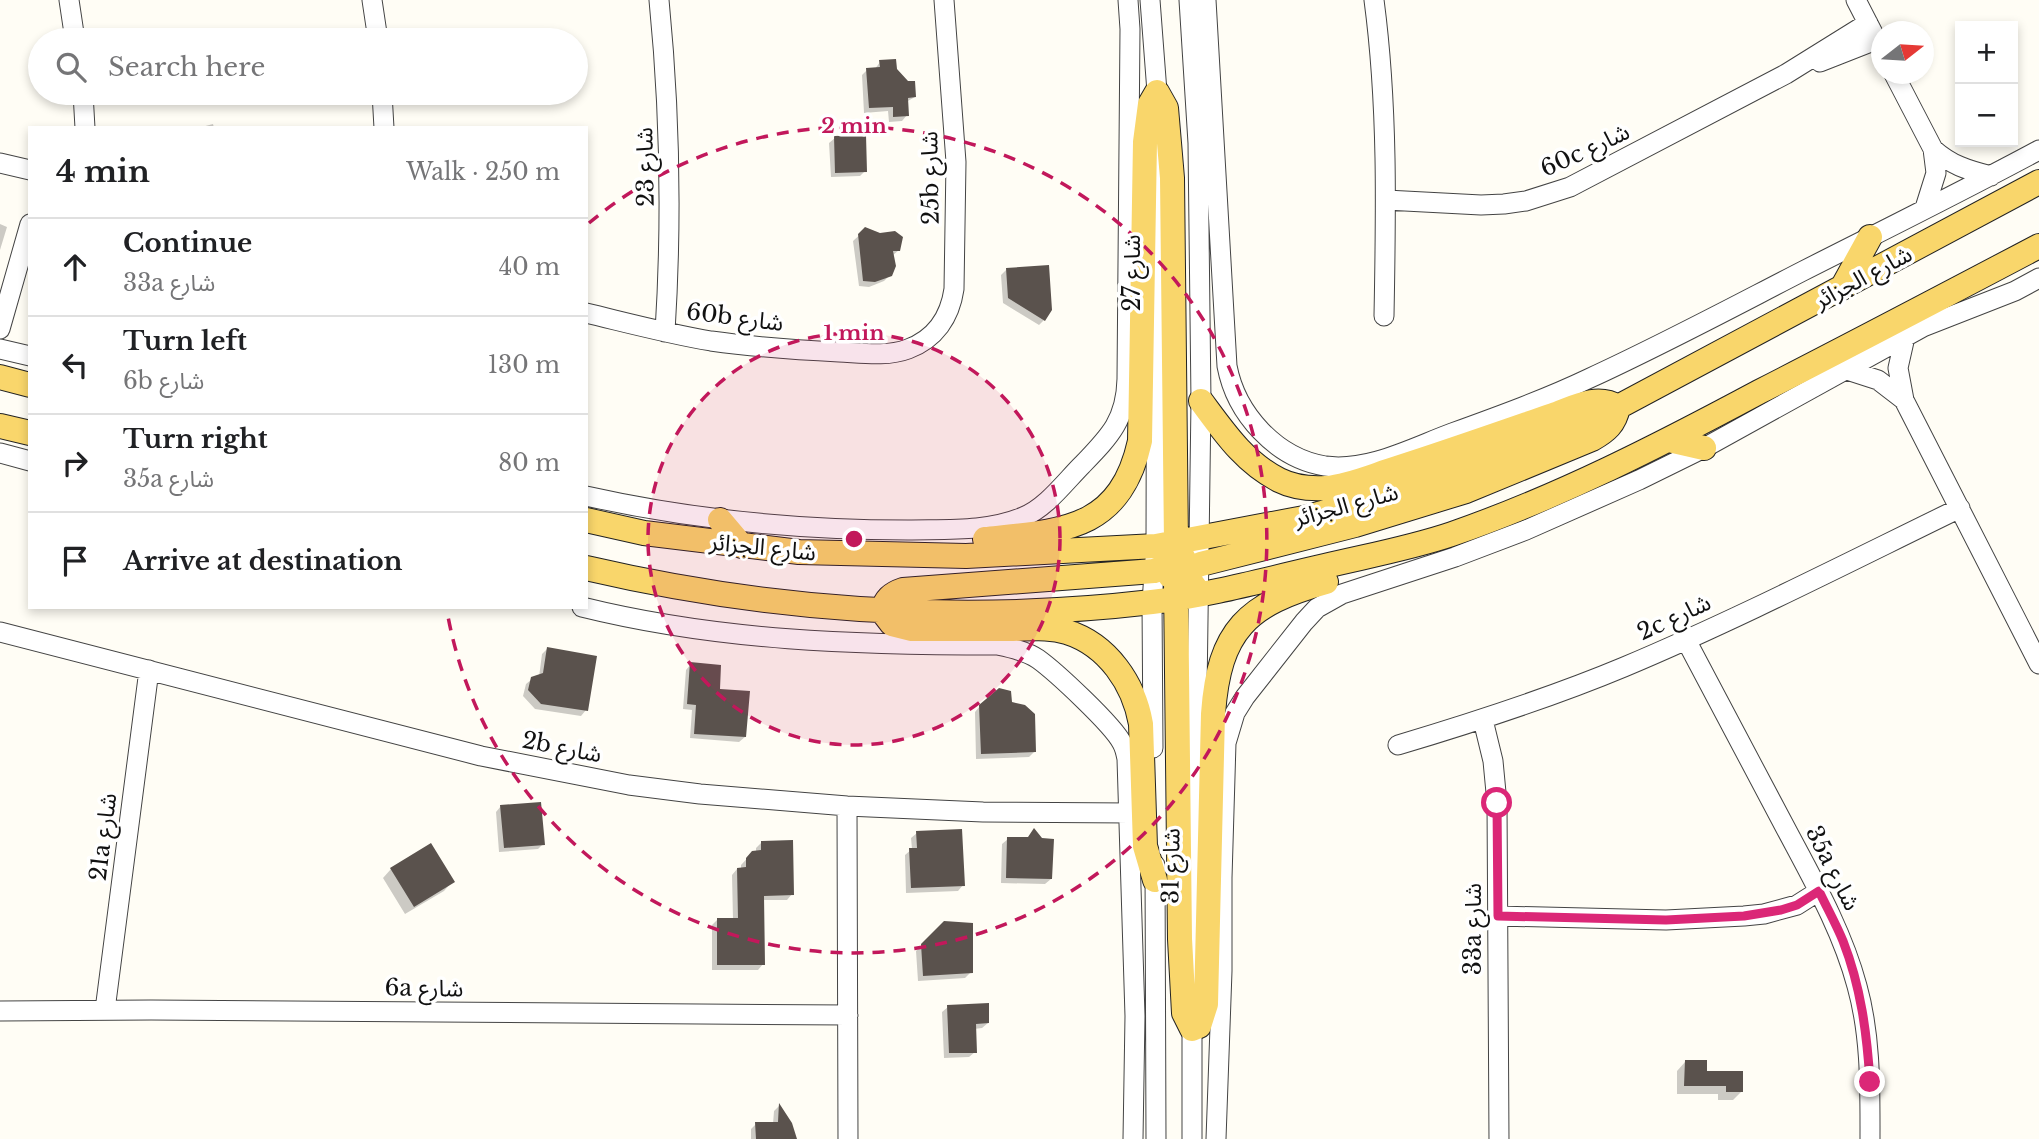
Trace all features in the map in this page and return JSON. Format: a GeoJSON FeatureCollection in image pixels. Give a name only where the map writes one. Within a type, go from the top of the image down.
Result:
{"type":"FeatureCollection","features":[{"type":"Feature","properties":{"kind":"main road"},"geometry":{"type":"LineString","coordinates":[[887,555],[927,545],[1046,533],[1069,528],[1101,512],[1116,498],[1127,481],[1136,462],[1140,442],[1145,142],[1150,104],[1157,92]]}},
{"type":"Feature","properties":{"kind":"main road"},"geometry":{"type":"LineString","coordinates":[[1157,92],[1166,108],[1172,178],[1180,939],[1184,1013],[1192,1029],[1199,1026],[1206,1004],[1213,714],[1219,666],[1227,646],[1242,624],[1271,600],[1293,591],[1388,565],[1414,553],[1430,541]]}},
{"type":"Feature","properties":{"kind":"main road","name":"شارع الجزائر"},"geometry":{"type":"LineString","coordinates":[[1200,539],[1304,518],[1404,490],[1459,471],[1618,407],[2039,182]]}},
{"type":"Feature","properties":{"kind":"main road"},"geometry":{"type":"LineString","coordinates":[[1842,288],[1870,237]]}},
{"type":"Feature","properties":{"kind":"main road","name":"شارع الجزائر"},"geometry":{"type":"LineString","coordinates":[[588,520],[644,533],[799,552],[966,556],[1177,569],[1430,541],[1524,507],[1669,440],[2039,246]]}},
{"type":"Feature","properties":{"kind":"main road"},"geometry":{"type":"LineString","coordinates":[[0,377],[28,384]]}},
{"type":"Feature","properties":{"kind":"main road"},"geometry":{"type":"LineString","coordinates":[[882,611],[893,594],[912,589],[1177,569],[1355,525],[1466,491],[1592,439],[1604,432],[1616,419],[1618,407],[1608,401],[1578,405],[1448,452],[1353,482],[1327,488],[1303,488],[1280,481],[1252,463],[1236,448],[1201,401]]}},
{"type":"Feature","properties":{"kind":"main road"},"geometry":{"type":"LineString","coordinates":[[0,426],[28,433]]}},
{"type":"Feature","properties":{"kind":"main road"},"geometry":{"type":"LineString","coordinates":[[1669,440],[1704,448]]}},
{"type":"Feature","properties":{"kind":"main road"},"geometry":{"type":"LineString","coordinates":[[720,520],[742,546]]}},
{"type":"Feature","properties":{"kind":"main road"},"geometry":{"type":"LineString","coordinates":[[588,568],[728,596],[797,605],[882,611],[984,612],[1063,609],[1152,602],[1162,583],[1177,569],[1200,539]]}},
{"type":"Feature","properties":{"kind":"main road"},"geometry":{"type":"LineString","coordinates":[[882,611],[892,624],[912,629],[1057,630],[1075,636],[1102,653],[1118,669],[1137,705],[1141,724],[1145,846],[1155,880]]}},
{"type":"Feature","properties":{"kind":"street"},"geometry":{"type":"LineString","coordinates":[[69,0],[73,28]]}},
{"type":"Feature","properties":{"kind":"street"},"geometry":{"type":"LineString","coordinates":[[372,0],[376,28]]}},
{"type":"Feature","properties":{"kind":"street","name":"شارع 23"},"geometry":{"type":"LineString","coordinates":[[659,0],[670,186],[665,332]]}},
{"type":"Feature","properties":{"kind":"street","name":"25b شارع"},"geometry":{"type":"LineString","coordinates":[[921,343],[945,320],[954,289],[956,162],[944,0]]}},
{"type":"Feature","properties":{"kind":"street"},"geometry":{"type":"LineString","coordinates":[[588,496],[720,520],[832,530],[996,526],[1026,516],[1042,505],[1106,441],[1120,418],[1126,395],[1130,43],[1128,0]]}},
{"type":"Feature","properties":{"kind":"street"},"geometry":{"type":"LineString","coordinates":[[1150,0],[1157,92]]}},
{"type":"Feature","properties":{"kind":"street"},"geometry":{"type":"LineString","coordinates":[[1189,0],[1198,143],[1200,539]]}},
{"type":"Feature","properties":{"kind":"street"},"geometry":{"type":"LineString","coordinates":[[1206,0],[1227,366],[1231,385],[1238,401],[1265,435],[1284,449],[1310,462],[1327,466],[1353,466],[1387,457],[1589,379],[2039,150]]}},
{"type":"Feature","properties":{"kind":"street"},"geometry":{"type":"LineString","coordinates":[[1374,0],[1382,83],[1386,200],[1384,316]]}},
{"type":"Feature","properties":{"kind":"street"},"geometry":{"type":"LineString","coordinates":[[1856,0],[1871,29]]}},
{"type":"Feature","properties":{"kind":"street","name":"60c شارع"},"geometry":{"type":"LineString","coordinates":[[1386,200],[1480,205],[1526,201],[1549,195],[1591,177],[1786,74],[1871,39]]}},
{"type":"Feature","properties":{"kind":"street"},"geometry":{"type":"LineString","coordinates":[[1899,84],[1933,149],[1936,173],[1926,208]]}},
{"type":"Feature","properties":{"kind":"street"},"geometry":{"type":"LineString","coordinates":[[84,105],[85,126]]}},
{"type":"Feature","properties":{"kind":"street"},"geometry":{"type":"LineString","coordinates":[[383,105],[384,126]]}},
{"type":"Feature","properties":{"kind":"street"},"geometry":{"type":"LineString","coordinates":[[1198,143],[1213,116]]}},
{"type":"Feature","properties":{"kind":"street"},"geometry":{"type":"LineString","coordinates":[[1933,149],[1948,162],[1964,170],[1991,176]]}},
{"type":"Feature","properties":{"kind":"street"},"geometry":{"type":"LineString","coordinates":[[0,163],[28,170]]}},
{"type":"Feature","properties":{"kind":"street"},"geometry":{"type":"LineString","coordinates":[[0,329],[28,231]]}},
{"type":"Feature","properties":{"kind":"street"},"geometry":{"type":"LineString","coordinates":[[1216,1139],[1222,971],[1224,766],[1230,729],[1235,713],[1245,697],[1317,608],[1342,594],[1455,557],[1526,530],[1704,448],[1939,319],[2015,291],[2039,278]]}},
{"type":"Feature","properties":{"kind":"street","name":"60b شارع"},"geometry":{"type":"LineString","coordinates":[[588,313],[665,332],[764,347],[873,354],[906,350],[921,343]]}},
{"type":"Feature","properties":{"kind":"street"},"geometry":{"type":"LineString","coordinates":[[1905,337],[1898,368],[1903,400],[2039,664]]}},
{"type":"Feature","properties":{"kind":"street"},"geometry":{"type":"LineString","coordinates":[[0,349],[28,356]]}},
{"type":"Feature","properties":{"kind":"street"},"geometry":{"type":"LineString","coordinates":[[1847,370],[1878,380],[1903,400]]}},
{"type":"Feature","properties":{"kind":"street"},"geometry":{"type":"LineString","coordinates":[[0,453],[28,460]]}},
{"type":"Feature","properties":{"kind":"street","name":"2c شارع"},"geometry":{"type":"LineString","coordinates":[[1398,745],[1482,720],[1558,693],[1686,640],[1960,508]]}},
{"type":"Feature","properties":{"kind":"street","name":"شارع 31"},"geometry":{"type":"LineString","coordinates":[[1152,602],[1156,1139]]}},
{"type":"Feature","properties":{"kind":"street"},"geometry":{"type":"LineString","coordinates":[[588,608],[676,627],[732,634],[838,644],[997,645],[1019,650],[1037,658],[1113,729],[1122,743],[1127,759],[1130,813],[1135,1016],[1133,1139]]}},
{"type":"Feature","properties":{"kind":"street","name":"2b شارع"},"geometry":{"type":"LineString","coordinates":[[0,632],[481,756],[594,779],[699,794],[847,806],[983,812],[1130,813]]}},
{"type":"Feature","properties":{"kind":"street","name":"35a شارع"},"geometry":{"type":"LineString","coordinates":[[1686,640],[1819,891],[1842,941],[1860,998],[1867,1034],[1870,1139]]}},
{"type":"Feature","properties":{"kind":"street","name":"21a شارع"},"geometry":{"type":"LineString","coordinates":[[105,1010],[149,670]]}},
{"type":"Feature","properties":{"kind":"street","name":"33a شارع"},"geometry":{"type":"LineString","coordinates":[[1482,720],[1493,761],[1497,803],[1499,1139]]}},
{"type":"Feature","properties":{"kind":"street"},"geometry":{"type":"LineString","coordinates":[[847,806],[848,1139]]}},
{"type":"Feature","properties":{"kind":"street"},"geometry":{"type":"LineString","coordinates":[[1498,916],[1666,920],[1744,916],[1797,905],[1819,891]]}},
{"type":"Feature","properties":{"kind":"street"},"geometry":{"type":"LineString","coordinates":[[1135,1016],[1154,987]]}},
{"type":"Feature","properties":{"kind":"street","name":"6a شارع"},"geometry":{"type":"LineString","coordinates":[[0,1011],[848,1015]]}},
{"type":"Feature","properties":{"kind":"street"},"geometry":{"type":"LineString","coordinates":[[1192,1029],[1192,1139]]}},
{"type":"Feature","properties":{"kind":"building"},"geometry":{"type":"Polygon","coordinates":[[[896,59],[897,69],[908,81],[915,81],[916,97],[908,98],[909,116],[893,117],[893,107],[869,108],[866,68],[880,67],[879,60],[896,59]]]}},
{"type":"Feature","properties":{"kind":"building"},"geometry":{"type":"Polygon","coordinates":[[[866,135],[867,172],[835,173],[834,136],[866,135]]]}},
{"type":"Feature","properties":{"kind":"building"},"geometry":{"type":"Polygon","coordinates":[[[865,227],[880,233],[895,231],[903,237],[900,251],[893,251],[896,266],[892,276],[875,282],[863,281],[858,234],[865,227]]]}},
{"type":"Feature","properties":{"kind":"building"},"geometry":{"type":"Polygon","coordinates":[[[1049,265],[1052,310],[1045,321],[1008,298],[1006,268],[1049,265]]]}},
{"type":"Feature","properties":{"kind":"building"},"geometry":{"type":"Polygon","coordinates":[[[547,647],[597,656],[588,711],[541,704],[528,690],[531,677],[543,673],[547,647]]]}},
{"type":"Feature","properties":{"kind":"building"},"geometry":{"type":"Polygon","coordinates":[[[690,662],[721,665],[720,689],[750,691],[746,737],[694,734],[696,705],[687,704],[690,662]]]}},
{"type":"Feature","properties":{"kind":"building"},"geometry":{"type":"Polygon","coordinates":[[[999,688],[1011,691],[1012,702],[1025,705],[1035,714],[1036,752],[981,754],[979,705],[999,688]]]}},
{"type":"Feature","properties":{"kind":"building"},"geometry":{"type":"Polygon","coordinates":[[[541,802],[545,845],[504,848],[500,805],[541,802]]]}},
{"type":"Feature","properties":{"kind":"building"},"geometry":{"type":"Polygon","coordinates":[[[1034,828],[1042,838],[1054,839],[1052,879],[1006,878],[1007,837],[1028,837],[1034,828]]]}},
{"type":"Feature","properties":{"kind":"building"},"geometry":{"type":"Polygon","coordinates":[[[962,829],[965,886],[911,888],[909,848],[917,848],[916,831],[962,829]]]}},
{"type":"Feature","properties":{"kind":"building"},"geometry":{"type":"Polygon","coordinates":[[[793,840],[794,895],[764,896],[765,965],[717,965],[717,918],[738,918],[737,868],[746,867],[746,858],[752,851],[761,850],[761,841],[793,840]]]}},
{"type":"Feature","properties":{"kind":"building"},"geometry":{"type":"Polygon","coordinates":[[[431,843],[455,882],[414,907],[390,868],[431,843]]]}},
{"type":"Feature","properties":{"kind":"building"},"geometry":{"type":"Polygon","coordinates":[[[944,921],[973,923],[973,973],[923,976],[921,944],[944,921]]]}},
{"type":"Feature","properties":{"kind":"building"},"geometry":{"type":"Polygon","coordinates":[[[989,1003],[989,1023],[976,1024],[977,1053],[949,1053],[947,1005],[989,1003]]]}},
{"type":"Feature","properties":{"kind":"building"},"geometry":{"type":"Polygon","coordinates":[[[1685,1060],[1707,1060],[1707,1071],[1743,1071],[1743,1092],[1726,1092],[1726,1086],[1684,1086],[1685,1060]]]}},
{"type":"Feature","properties":{"kind":"building"},"geometry":{"type":"Polygon","coordinates":[[[779,1103],[792,1123],[797,1139],[756,1139],[755,1122],[778,1122],[779,1103]]]}},
{"type":"Feature","properties":{"kind":"route"},"geometry":{"type":"LineString","coordinates":[[1497,803],[1498,916],[1666,920],[1744,916],[1765,914],[1797,905],[1819,891],[1842,941],[1857,987],[1867,1034],[1870,1082]]}}]}
